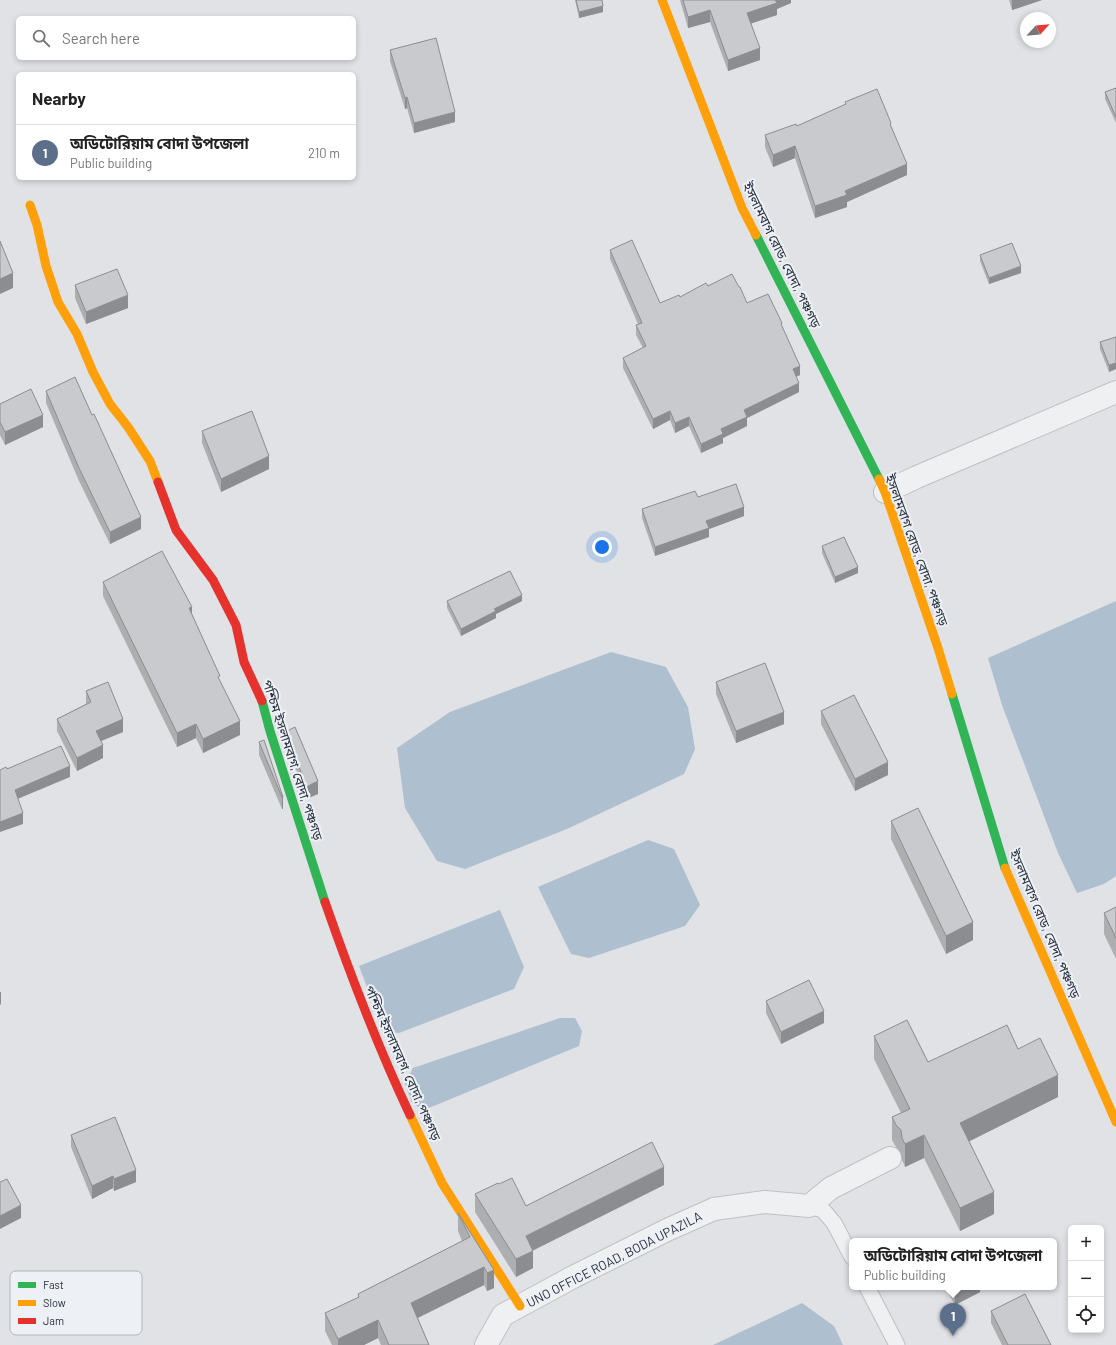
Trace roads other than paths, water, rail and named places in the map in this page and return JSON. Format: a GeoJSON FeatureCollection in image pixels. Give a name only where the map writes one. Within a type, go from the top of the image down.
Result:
{"type":"FeatureCollection","features":[{"type":"Feature","properties":{"kind":"street","name":"ইসলামবাগ রোড, বোদা, পঞ্চগড়"},"geometry":{"type":"LineString","coordinates":[[662,0],[742,208],[885,492],[938,648],[1007,874],[1116,1122]]}},
{"type":"Feature","properties":{"kind":"street","name":"পশ্চিম ইসলামবাগ, বোদা, পঞ্চগড়"},"geometry":{"type":"LineString","coordinates":[[30,205],[37,226],[46,266],[58,302],[77,334],[93,372],[110,404],[128,427],[150,461],[176,530],[213,580],[236,625],[244,662],[261,697],[270,731],[313,867],[347,966],[392,1077],[442,1183],[520,1306]]}},
{"type":"Feature","properties":{"kind":"street"},"geometry":{"type":"LineString","coordinates":[[885,492],[1116,392]]}},
{"type":"Feature","properties":{"kind":"street"},"geometry":{"type":"LineString","coordinates":[[809,1206],[831,1188],[890,1158]]}},
{"type":"Feature","properties":{"kind":"street","name":"UNO OFFICE ROAD, BODA UPAZILA"},"geometry":{"type":"LineString","coordinates":[[486,1345],[503,1315],[574,1276],[667,1230],[714,1209],[765,1202],[809,1206]]}},
{"type":"Feature","properties":{"kind":"lane"},"geometry":{"type":"LineString","coordinates":[[809,1206],[823,1210],[834,1223],[849,1250]]}},
{"type":"Feature","properties":{"kind":"lane"},"geometry":{"type":"LineString","coordinates":[[869,1290],[897,1345]]}},
{"type":"Feature","properties":{"kind":"water"},"geometry":{"type":"Polygon","coordinates":[[[1116,601],[1116,876],[1104,884],[1077,893],[1058,853],[1002,705],[988,658],[1116,601]]]}},
{"type":"Feature","properties":{"kind":"water"},"geometry":{"type":"Polygon","coordinates":[[[611,652],[666,667],[688,707],[695,749],[684,774],[567,829],[465,869],[437,861],[405,808],[397,748],[450,712],[611,652]]]}},
{"type":"Feature","properties":{"kind":"water"},"geometry":{"type":"Polygon","coordinates":[[[648,840],[674,849],[700,905],[685,926],[589,958],[571,954],[538,887],[648,840]]]}},
{"type":"Feature","properties":{"kind":"water"},"geometry":{"type":"Polygon","coordinates":[[[500,910],[524,967],[514,989],[399,1033],[384,1032],[359,966],[500,910]]]}},
{"type":"Feature","properties":{"kind":"water"},"geometry":{"type":"Polygon","coordinates":[[[560,1018],[575,1018],[582,1031],[579,1046],[424,1110],[412,1103],[405,1084],[413,1068],[560,1018]]]}},
{"type":"Feature","properties":{"kind":"water"},"geometry":{"type":"Polygon","coordinates":[[[802,1303],[834,1326],[843,1345],[713,1345],[802,1303]]]}},
{"type":"Feature","properties":{"kind":"place","name":"অডিটোরিয়াম বোদা উপজেলা"},"geometry":{"type":"Point","coordinates":[953,1336]}}]}
